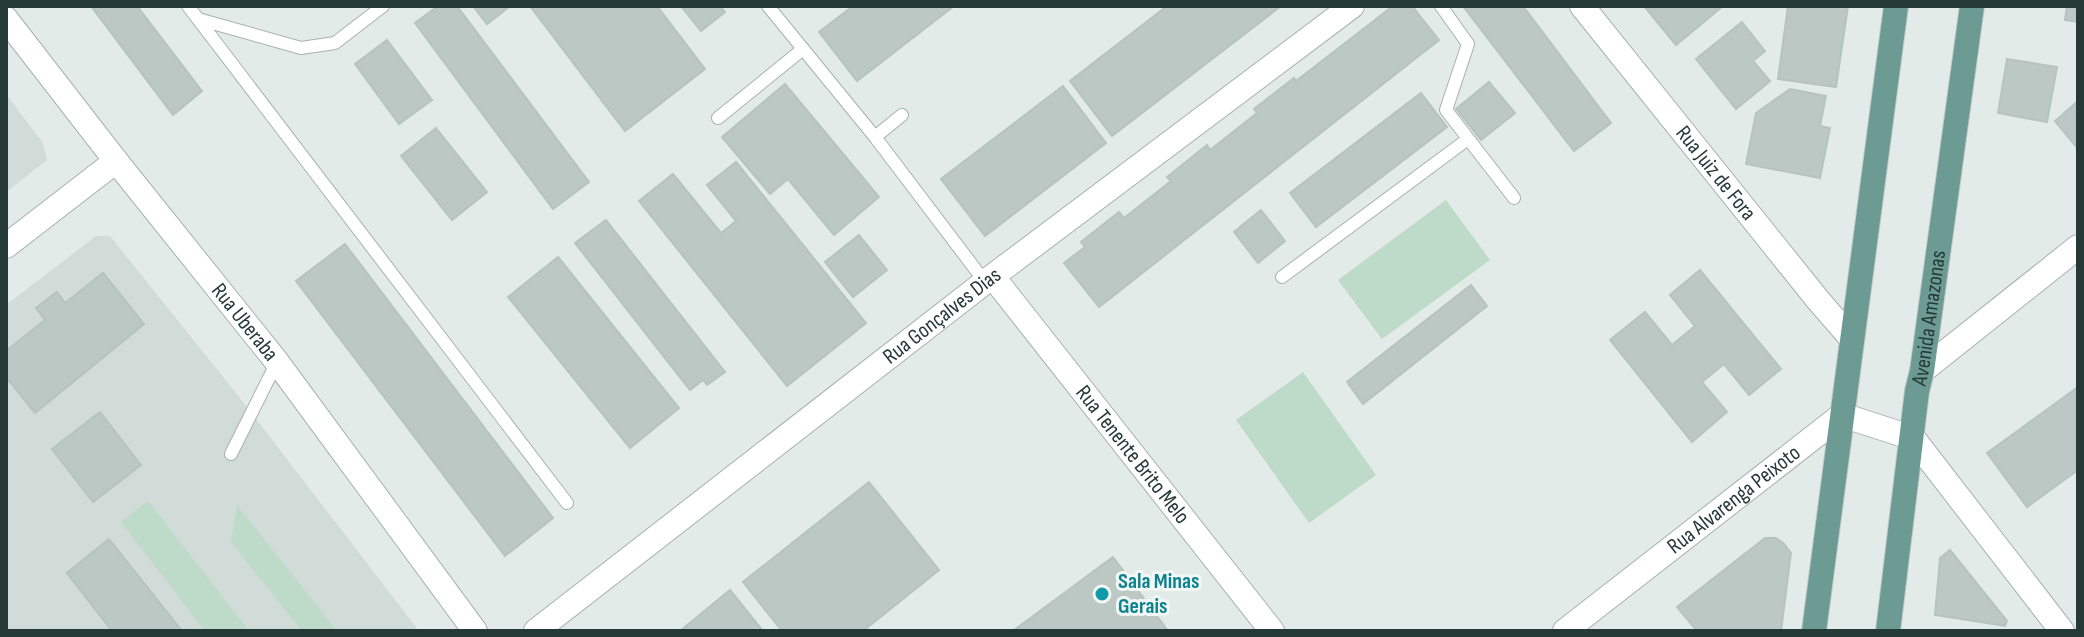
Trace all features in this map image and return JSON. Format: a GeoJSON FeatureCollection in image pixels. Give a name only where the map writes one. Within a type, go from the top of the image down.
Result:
{"type":"FeatureCollection","features":[{"type":"Feature","properties":{"kind":"main road"},"geometry":{"type":"LineString","coordinates":[[1814,631],[1896,6]]}},
{"type":"Feature","properties":{"kind":"main road","name":"Avenida Amazonas"},"geometry":{"type":"LineString","coordinates":[[1888,631],[1917,391],[1972,6]]}},
{"type":"Feature","properties":{"kind":"street","name":"Rua Gonçalves Dias"},"geometry":{"type":"LineString","coordinates":[[536,631],[989,280],[1352,6]]}},
{"type":"Feature","properties":{"kind":"street","name":"Rua Juiz de Fora"},"geometry":{"type":"LineString","coordinates":[[1582,6],[1851,338]]}},
{"type":"Feature","properties":{"kind":"street","name":"Rua Uberaba"},"geometry":{"type":"LineString","coordinates":[[6,19],[277,362],[475,631]]}},
{"type":"Feature","properties":{"kind":"street"},"geometry":{"type":"LineString","coordinates":[[6,246],[116,161]]}},
{"type":"Feature","properties":{"kind":"street"},"geometry":{"type":"LineString","coordinates":[[1922,371],[2078,247]]}},
{"type":"Feature","properties":{"kind":"street","name":"Rua Tenente Brito Melo"},"geometry":{"type":"LineString","coordinates":[[989,280],[1272,631]]}},
{"type":"Feature","properties":{"kind":"street"},"geometry":{"type":"LineString","coordinates":[[1842,415],[1913,438],[2062,631]]}},
{"type":"Feature","properties":{"kind":"street","name":"Rua Alvarenga Peixoto"},"geometry":{"type":"LineString","coordinates":[[1565,631],[1842,415]]}},
{"type":"Feature","properties":{"kind":"lane"},"geometry":{"type":"LineString","coordinates":[[188,6],[567,503]]}},
{"type":"Feature","properties":{"kind":"lane"},"geometry":{"type":"LineString","coordinates":[[198,19],[301,48],[335,43],[383,6]]}},
{"type":"Feature","properties":{"kind":"lane"},"geometry":{"type":"LineString","coordinates":[[768,6],[989,280]]}},
{"type":"Feature","properties":{"kind":"lane"},"geometry":{"type":"LineString","coordinates":[[1441,6],[1468,44],[1446,110],[1514,198]]}},
{"type":"Feature","properties":{"kind":"lane"},"geometry":{"type":"LineString","coordinates":[[718,118],[803,49]]}},
{"type":"Feature","properties":{"kind":"lane"},"geometry":{"type":"LineString","coordinates":[[875,137],[902,115]]}},
{"type":"Feature","properties":{"kind":"lane"},"geometry":{"type":"LineString","coordinates":[[1282,277],[1468,139]]}},
{"type":"Feature","properties":{"kind":"lane"},"geometry":{"type":"LineString","coordinates":[[231,454],[277,362]]}},
{"type":"Feature","properties":{"kind":"shaded area"},"geometry":{"type":"Polygon","coordinates":[[[6,94],[43,143],[47,160],[6,192],[6,94]]]}},
{"type":"Feature","properties":{"kind":"shaded area"},"geometry":{"type":"Polygon","coordinates":[[[96,236],[110,236],[240,398],[419,631],[6,631],[6,305],[96,236]]]}},
{"type":"Feature","properties":{"kind":"green space"},"geometry":{"type":"Polygon","coordinates":[[[1446,200],[1490,260],[1382,339],[1338,280],[1446,200]]]}},
{"type":"Feature","properties":{"kind":"green space"},"geometry":{"type":"Polygon","coordinates":[[[1303,372],[1376,475],[1309,523],[1236,420],[1303,372]]]}},
{"type":"Feature","properties":{"kind":"green space"},"geometry":{"type":"Polygon","coordinates":[[[148,501],[249,631],[205,631],[121,522],[148,501]]]}},
{"type":"Feature","properties":{"kind":"green space"},"geometry":{"type":"Polygon","coordinates":[[[237,505],[337,631],[302,631],[231,542],[237,505]]]}},
{"type":"Feature","properties":{"kind":"building"},"geometry":{"type":"Polygon","coordinates":[[[91,6],[137,6],[202,91],[173,115],[91,6]]]}},
{"type":"Feature","properties":{"kind":"building"},"geometry":{"type":"Polygon","coordinates":[[[438,6],[457,6],[589,182],[553,209],[415,23],[438,6]]]}},
{"type":"Feature","properties":{"kind":"building"},"geometry":{"type":"Polygon","coordinates":[[[473,6],[508,6],[509,7],[487,24],[473,6]]]}},
{"type":"Feature","properties":{"kind":"building"},"geometry":{"type":"Polygon","coordinates":[[[530,6],[657,6],[705,69],[625,131],[530,6]]]}},
{"type":"Feature","properties":{"kind":"building"},"geometry":{"type":"Polygon","coordinates":[[[681,6],[720,6],[725,12],[701,31],[681,6]]]}},
{"type":"Feature","properties":{"kind":"building"},"geometry":{"type":"Polygon","coordinates":[[[853,6],[954,6],[857,81],[819,32],[853,6]]]}},
{"type":"Feature","properties":{"kind":"building"},"geometry":{"type":"Polygon","coordinates":[[[1167,6],[1281,6],[1112,136],[1070,81],[1167,6]]]}},
{"type":"Feature","properties":{"kind":"building"},"geometry":{"type":"Polygon","coordinates":[[[1393,6],[1412,6],[1439,40],[1099,307],[1064,263],[1085,247],[1081,242],[1119,212],[1124,218],[1171,181],[1167,177],[1207,145],[1210,150],[1257,113],[1254,109],[1294,78],[1296,81],[1393,6]]]}},
{"type":"Feature","properties":{"kind":"building"},"geometry":{"type":"Polygon","coordinates":[[[1463,6],[1523,6],[1611,123],[1574,151],[1463,6]]]}},
{"type":"Feature","properties":{"kind":"building"},"geometry":{"type":"Polygon","coordinates":[[[1644,6],[1723,6],[1676,45],[1644,6]]]}},
{"type":"Feature","properties":{"kind":"building"},"geometry":{"type":"Polygon","coordinates":[[[1788,6],[1848,6],[1836,87],[1778,79],[1788,6]]]}},
{"type":"Feature","properties":{"kind":"building"},"geometry":{"type":"Polygon","coordinates":[[[2067,6],[2078,6],[2078,22],[2065,20],[2067,6]]]}},
{"type":"Feature","properties":{"kind":"building"},"geometry":{"type":"Polygon","coordinates":[[[1742,22],[1765,51],[1753,61],[1770,81],[1736,109],[1696,59],[1742,22]]]}},
{"type":"Feature","properties":{"kind":"building"},"geometry":{"type":"Polygon","coordinates":[[[387,40],[432,100],[399,124],[355,64],[387,40]]]}},
{"type":"Feature","properties":{"kind":"building"},"geometry":{"type":"Polygon","coordinates":[[[2007,59],[2057,67],[2047,122],[1998,113],[2007,59]]]}},
{"type":"Feature","properties":{"kind":"building"},"geometry":{"type":"Polygon","coordinates":[[[1489,82],[1515,113],[1481,140],[1456,109],[1489,82]]]}},
{"type":"Feature","properties":{"kind":"building"},"geometry":{"type":"Polygon","coordinates":[[[785,84],[879,197],[834,235],[788,179],[770,194],[722,137],[785,84]]]}},
{"type":"Feature","properties":{"kind":"building"},"geometry":{"type":"Polygon","coordinates":[[[1063,86],[1106,143],[985,236],[941,179],[1063,86]]]}},
{"type":"Feature","properties":{"kind":"building"},"geometry":{"type":"Polygon","coordinates":[[[1790,89],[1826,96],[1820,126],[1830,128],[1820,178],[1746,164],[1756,113],[1790,89]]]}},
{"type":"Feature","properties":{"kind":"building"},"geometry":{"type":"Polygon","coordinates":[[[1421,93],[1447,127],[1316,227],[1290,193],[1421,93]]]}},
{"type":"Feature","properties":{"kind":"building"},"geometry":{"type":"Polygon","coordinates":[[[2078,101],[2078,149],[2055,121],[2078,101]]]}},
{"type":"Feature","properties":{"kind":"building"},"geometry":{"type":"Polygon","coordinates":[[[436,128],[487,192],[452,220],[401,156],[436,128]]]}},
{"type":"Feature","properties":{"kind":"building"},"geometry":{"type":"Polygon","coordinates":[[[736,162],[866,323],[787,386],[639,201],[673,174],[721,233],[736,221],[707,185],[736,162]]]}},
{"type":"Feature","properties":{"kind":"building"},"geometry":{"type":"Polygon","coordinates":[[[1261,210],[1285,241],[1258,263],[1234,232],[1261,210]]]}},
{"type":"Feature","properties":{"kind":"building"},"geometry":{"type":"Polygon","coordinates":[[[606,220],[725,372],[707,385],[703,380],[690,390],[575,243],[606,220]]]}},
{"type":"Feature","properties":{"kind":"building"},"geometry":{"type":"Polygon","coordinates":[[[859,235],[887,270],[853,297],[825,262],[859,235]]]}},
{"type":"Feature","properties":{"kind":"building"},"geometry":{"type":"Polygon","coordinates":[[[345,244],[553,518],[505,556],[296,281],[345,244]]]}},
{"type":"Feature","properties":{"kind":"building"},"geometry":{"type":"Polygon","coordinates":[[[558,257],[679,408],[630,448],[508,297],[558,257]]]}},
{"type":"Feature","properties":{"kind":"building"},"geometry":{"type":"Polygon","coordinates":[[[1700,270],[1781,369],[1749,395],[1724,364],[1702,382],[1727,412],[1692,442],[1610,340],[1645,312],[1672,345],[1695,326],[1670,295],[1700,270]]]}},
{"type":"Feature","properties":{"kind":"building"},"geometry":{"type":"Polygon","coordinates":[[[103,273],[144,324],[35,413],[6,377],[6,351],[45,320],[36,308],[57,292],[65,303],[103,273]]]}},
{"type":"Feature","properties":{"kind":"building"},"geometry":{"type":"Polygon","coordinates":[[[1471,285],[1487,306],[1363,404],[1347,382],[1471,285]]]}},
{"type":"Feature","properties":{"kind":"building"},"geometry":{"type":"Polygon","coordinates":[[[2078,387],[2078,470],[2027,507],[1987,453],[2078,387]]]}},
{"type":"Feature","properties":{"kind":"building"},"geometry":{"type":"Polygon","coordinates":[[[100,412],[141,465],[93,502],[52,449],[100,412]]]}},
{"type":"Feature","properties":{"kind":"building"},"geometry":{"type":"Polygon","coordinates":[[[869,482],[939,570],[863,631],[782,631],[743,582],[869,482]]]}},
{"type":"Feature","properties":{"kind":"building"},"geometry":{"type":"Polygon","coordinates":[[[1765,538],[1776,538],[1791,553],[1781,631],[1697,631],[1677,607],[1765,538]]]}},
{"type":"Feature","properties":{"kind":"building"},"geometry":{"type":"Polygon","coordinates":[[[109,539],[182,631],[112,631],[67,573],[109,539]]]}},
{"type":"Feature","properties":{"kind":"building"},"geometry":{"type":"Polygon","coordinates":[[[1950,550],[2007,621],[2005,626],[1935,615],[1940,558],[1950,550]]]}},
{"type":"Feature","properties":{"kind":"building","name":"Sala Minas Gerais"},"geometry":{"type":"Polygon","coordinates":[[[1113,557],[1168,631],[1013,631],[1113,557]]]}},
{"type":"Feature","properties":{"kind":"building"},"geometry":{"type":"Polygon","coordinates":[[[730,590],[763,631],[680,631],[730,590]]]}},
{"type":"Feature","properties":{"kind":"place","name":"Sala Minas Gerais"},"geometry":{"type":"Point","coordinates":[1102,594]}}]}
